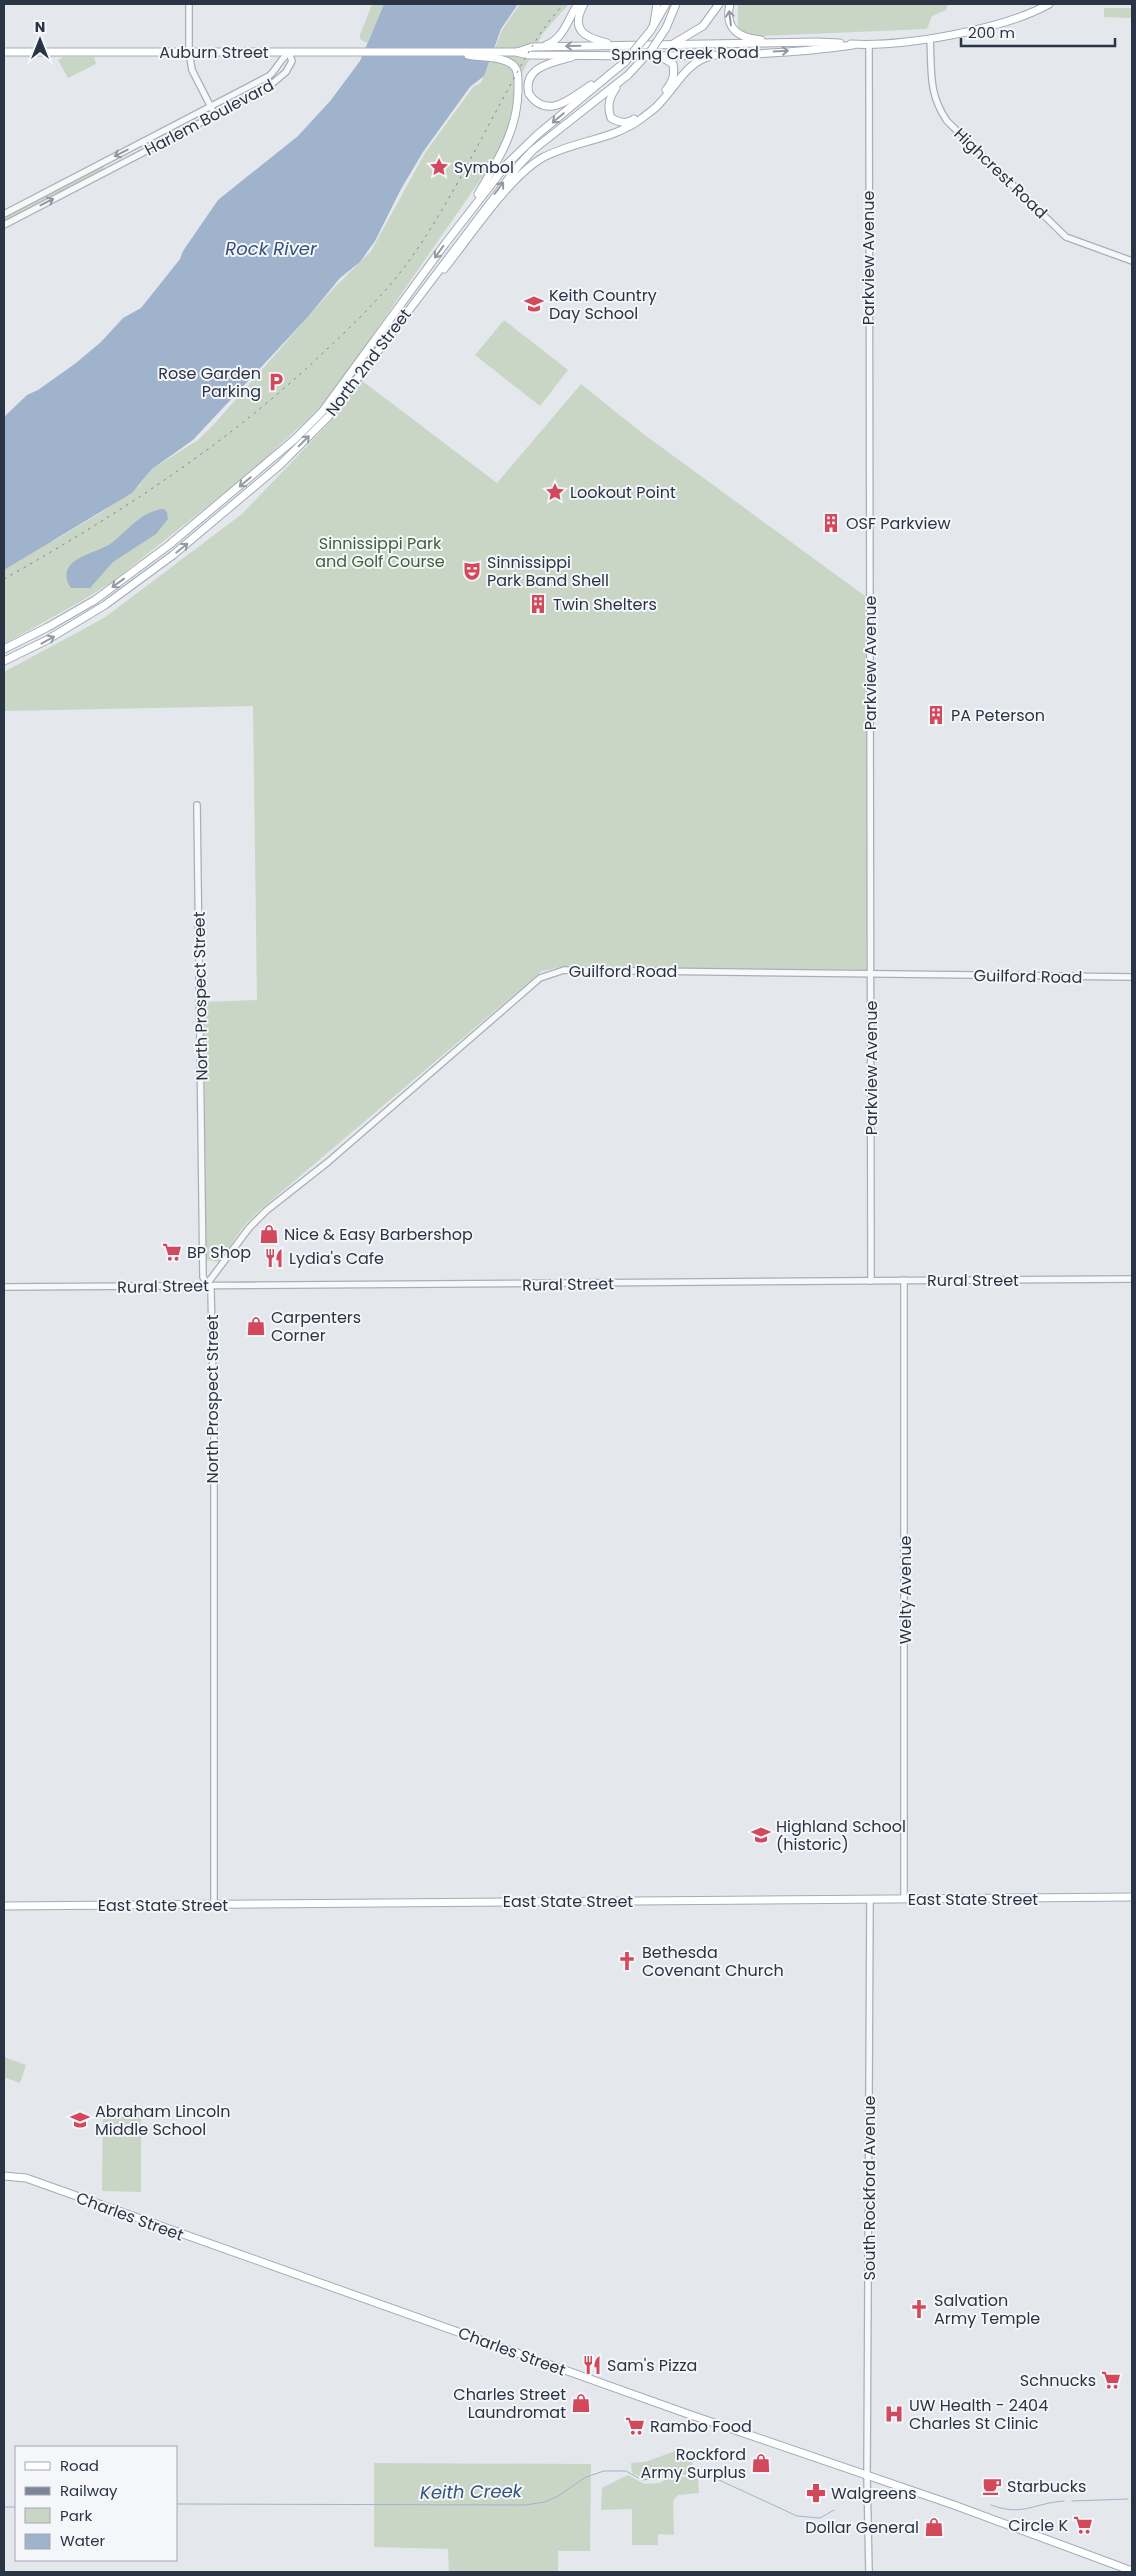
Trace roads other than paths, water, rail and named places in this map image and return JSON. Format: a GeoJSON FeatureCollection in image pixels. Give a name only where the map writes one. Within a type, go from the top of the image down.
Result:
{"type":"FeatureCollection","features":[{"type":"Feature","properties":{"kind":"main road"},"geometry":{"type":"LineString","coordinates":[[541,47],[554,42],[559,37],[578,4]]}},
{"type":"Feature","properties":{"kind":"main road"},"geometry":{"type":"LineString","coordinates":[[584,4],[578,20],[582,32],[592,39],[622,45]]}},
{"type":"Feature","properties":{"kind":"main road"},"geometry":{"type":"LineString","coordinates":[[652,29],[657,4]]}},
{"type":"Feature","properties":{"kind":"main road","name":"North 2nd Street"},"geometry":{"type":"LineString","coordinates":[[4,649],[95,600],[169,545],[294,439],[322,412],[458,227],[521,150],[625,62],[652,29],[666,4]]}},
{"type":"Feature","properties":{"kind":"main road","name":"North 2nd Street"},"geometry":{"type":"LineString","coordinates":[[4,661],[47,640],[105,605],[173,555],[280,465],[328,417],[393,328],[519,165],[534,150],[625,77],[652,49],[668,24],[676,4]]}},
{"type":"Feature","properties":{"kind":"main road"},"geometry":{"type":"LineString","coordinates":[[668,24],[680,4]]}},
{"type":"Feature","properties":{"kind":"main road"},"geometry":{"type":"LineString","coordinates":[[671,45],[703,26],[719,4]]}},
{"type":"Feature","properties":{"kind":"main road"},"geometry":{"type":"LineString","coordinates":[[730,4],[728,19],[732,30],[742,37],[818,42]]}},
{"type":"Feature","properties":{"kind":"main road","name":"Spring Creek Road"},"geometry":{"type":"LineString","coordinates":[[516,52],[528,55],[582,55],[819,50],[853,45],[930,39],[1000,22],[1049,4]]}},
{"type":"Feature","properties":{"kind":"main road","name":"Spring Creek Road"},"geometry":{"type":"LineString","coordinates":[[424,53],[516,52],[541,47],[622,45],[818,42],[853,45]]}},
{"type":"Feature","properties":{"kind":"main road","name":"Auburn Street"},"geometry":{"type":"LineString","coordinates":[[4,52],[424,53]]}},
{"type":"Feature","properties":{"kind":"main road"},"geometry":{"type":"LineString","coordinates":[[450,52],[505,60],[513,65],[517,73],[518,102],[511,132],[500,158],[458,227]]}},
{"type":"Feature","properties":{"kind":"main road"},"geometry":{"type":"LineString","coordinates":[[393,328],[522,173],[541,159],[563,148],[621,130],[639,120],[657,106],[692,65],[706,57],[726,53]]}},
{"type":"Feature","properties":{"kind":"main road"},"geometry":{"type":"LineString","coordinates":[[625,77],[610,96],[609,112],[612,118],[616,120],[630,122],[654,103],[671,84],[674,73],[672,64],[665,59],[641,54]]}},
{"type":"Feature","properties":{"kind":"main road"},"geometry":{"type":"LineString","coordinates":[[582,55],[545,65],[535,70],[530,77],[527,88],[532,98],[541,105],[562,104],[609,76]]}},
{"type":"Feature","properties":{"kind":"main road","name":"East State Street"},"geometry":{"type":"LineString","coordinates":[[4,1906],[1132,1898]]}},
{"type":"Feature","properties":{"kind":"main road","name":"Charles Street"},"geometry":{"type":"LineString","coordinates":[[4,2176],[26,2178],[679,2411],[867,2475],[1132,2571]]}},
{"type":"Feature","properties":{"kind":"street"},"geometry":{"type":"LineString","coordinates":[[189,4],[189,52],[192,70],[215,115]]}},
{"type":"Feature","properties":{"kind":"street","name":"Highcrest Road"},"geometry":{"type":"LineString","coordinates":[[930,39],[932,90],[936,105],[947,121],[1066,237],[1132,261]]}},
{"type":"Feature","properties":{"kind":"street","name":"Parkview Avenue"},"geometry":{"type":"LineString","coordinates":[[868,44],[870,1281]]}},
{"type":"Feature","properties":{"kind":"street","name":"Harlem Boulevard"},"geometry":{"type":"LineString","coordinates":[[4,214],[269,76],[277,68],[281,58],[289,53],[292,61],[277,81],[4,224]]}},
{"type":"Feature","properties":{"kind":"street","name":"North Prospect Street"},"geometry":{"type":"LineString","coordinates":[[197,805],[203,1278],[211,1290],[214,1426],[214,1904]]}},
{"type":"Feature","properties":{"kind":"street","name":"Guilford Road"},"geometry":{"type":"LineString","coordinates":[[207,1284],[249,1228],[267,1210],[328,1162],[540,978],[550,973],[564,970],[1132,977]]}},
{"type":"Feature","properties":{"kind":"street","name":"Rural Street"},"geometry":{"type":"LineString","coordinates":[[4,1287],[207,1284],[458,1285],[1132,1278]]}},
{"type":"Feature","properties":{"kind":"street","name":"Welty Avenue"},"geometry":{"type":"LineString","coordinates":[[904,1280],[904,1899]]}},
{"type":"Feature","properties":{"kind":"street","name":"South Rockford Avenue"},"geometry":{"type":"LineString","coordinates":[[869,2572],[867,2475],[870,1900]]}},
{"type":"Feature","properties":{"kind":"water","name":"Rock River"},"geometry":{"type":"Polygon","coordinates":[[[384,4],[518,4],[501,29],[484,76],[470,87],[423,152],[401,189],[375,241],[360,262],[340,278],[307,318],[193,440],[152,469],[132,493],[4,570],[4,417],[27,395],[38,390],[76,363],[101,342],[123,318],[141,308],[180,259],[183,251],[218,200],[298,136],[331,100],[360,61],[384,4]]]}},
{"type":"Feature","properties":{"kind":"water"},"geometry":{"type":"Polygon","coordinates":[[[164,509],[167,512],[168,519],[156,534],[113,562],[90,588],[71,588],[67,578],[67,570],[71,564],[110,544],[141,518],[164,509]]]}},
{"type":"Feature","properties":{"kind":"waterway","name":"Keith Creek"},"geometry":{"type":"LineString","coordinates":[[178,2504],[525,2505],[545,2502],[558,2496],[586,2477],[604,2471],[626,2471],[642,2480],[689,2473],[719,2480],[797,2516],[820,2518],[834,2510]]}},
{"type":"Feature","properties":{"kind":"waterway","name":"Keith Creek"},"geometry":{"type":"LineString","coordinates":[[1072,2501],[1128,2499]]}},
{"type":"Feature","properties":{"kind":"waterway","name":"Keith Creek"},"geometry":{"type":"LineString","coordinates":[[991,2505],[1020,2510],[1064,2501]]}},
{"type":"Feature","properties":{"kind":"waterway","name":"Keith Creek"},"geometry":{"type":"LineString","coordinates":[[4,2507],[15,2507]]}},
{"type":"Feature","properties":{"kind":"railway"},"geometry":{"type":"LineString","coordinates":[[4,579],[131,503],[212,446],[288,385],[362,315],[396,278],[416,251],[452,193],[532,47],[564,4]]}},
{"type":"Feature","properties":{"kind":"place","name":"Symbol"},"geometry":{"type":"Point","coordinates":[439,167]}},
{"type":"Feature","properties":{"kind":"place","name":"Keith Country Day School"},"geometry":{"type":"Point","coordinates":[534,304]}},
{"type":"Feature","properties":{"kind":"place","name":"Rose Garden Parking"},"geometry":{"type":"Point","coordinates":[276,382]}},
{"type":"Feature","properties":{"kind":"place","name":"Lookout Point"},"geometry":{"type":"Point","coordinates":[555,492]}},
{"type":"Feature","properties":{"kind":"place","name":"OSF Parkview"},"geometry":{"type":"Point","coordinates":[831,523]}},
{"type":"Feature","properties":{"kind":"place","name":"Sinnissippi Park Band Shell"},"geometry":{"type":"Point","coordinates":[472,571]}},
{"type":"Feature","properties":{"kind":"place","name":"Twin Shelters"},"geometry":{"type":"Point","coordinates":[538,604]}},
{"type":"Feature","properties":{"kind":"place","name":"PA Peterson"},"geometry":{"type":"Point","coordinates":[936,715]}},
{"type":"Feature","properties":{"kind":"place","name":"Nice & Easy Barbershop"},"geometry":{"type":"Point","coordinates":[269,1234]}},
{"type":"Feature","properties":{"kind":"place","name":"BP Shop"},"geometry":{"type":"Point","coordinates":[172,1252]}},
{"type":"Feature","properties":{"kind":"place","name":"Lydia's Cafe"},"geometry":{"type":"Point","coordinates":[274,1258]}},
{"type":"Feature","properties":{"kind":"place","name":"Carpenters Corner"},"geometry":{"type":"Point","coordinates":[256,1326]}},
{"type":"Feature","properties":{"kind":"place","name":"Highland School (historic)"},"geometry":{"type":"Point","coordinates":[761,1835]}},
{"type":"Feature","properties":{"kind":"place","name":"Bethesda Covenant Church"},"geometry":{"type":"Point","coordinates":[627,1961]}},
{"type":"Feature","properties":{"kind":"place","name":"Abraham Lincoln Middle School"},"geometry":{"type":"Point","coordinates":[80,2120]}},
{"type":"Feature","properties":{"kind":"place","name":"Salvation Army Temple"},"geometry":{"type":"Point","coordinates":[919,2309]}},
{"type":"Feature","properties":{"kind":"place","name":"Sam's Pizza"},"geometry":{"type":"Point","coordinates":[592,2365]}},
{"type":"Feature","properties":{"kind":"place","name":"Schnucks"},"geometry":{"type":"Point","coordinates":[1111,2380]}},
{"type":"Feature","properties":{"kind":"place","name":"Charles Street Laundromat"},"geometry":{"type":"Point","coordinates":[581,2403]}},
{"type":"Feature","properties":{"kind":"place","name":"UW Health - 2404 Charles St Clinic"},"geometry":{"type":"Point","coordinates":[894,2414]}},
{"type":"Feature","properties":{"kind":"place","name":"Rambo Food"},"geometry":{"type":"Point","coordinates":[635,2426]}},
{"type":"Feature","properties":{"kind":"place","name":"Rockford Army Surplus"},"geometry":{"type":"Point","coordinates":[761,2463]}},
{"type":"Feature","properties":{"kind":"place","name":"Starbucks"},"geometry":{"type":"Point","coordinates":[992,2486]}},
{"type":"Feature","properties":{"kind":"place","name":"Walgreens"},"geometry":{"type":"Point","coordinates":[816,2493]}},
{"type":"Feature","properties":{"kind":"place","name":"Circle K"},"geometry":{"type":"Point","coordinates":[1083,2525]}},
{"type":"Feature","properties":{"kind":"place","name":"Dollar General"},"geometry":{"type":"Point","coordinates":[934,2527]}},
{"type":"Feature","properties":{"kind":"park label","name":"Sinnissippi Park and Golf Course"},"geometry":{"type":"Point","coordinates":[380,552]}}]}
